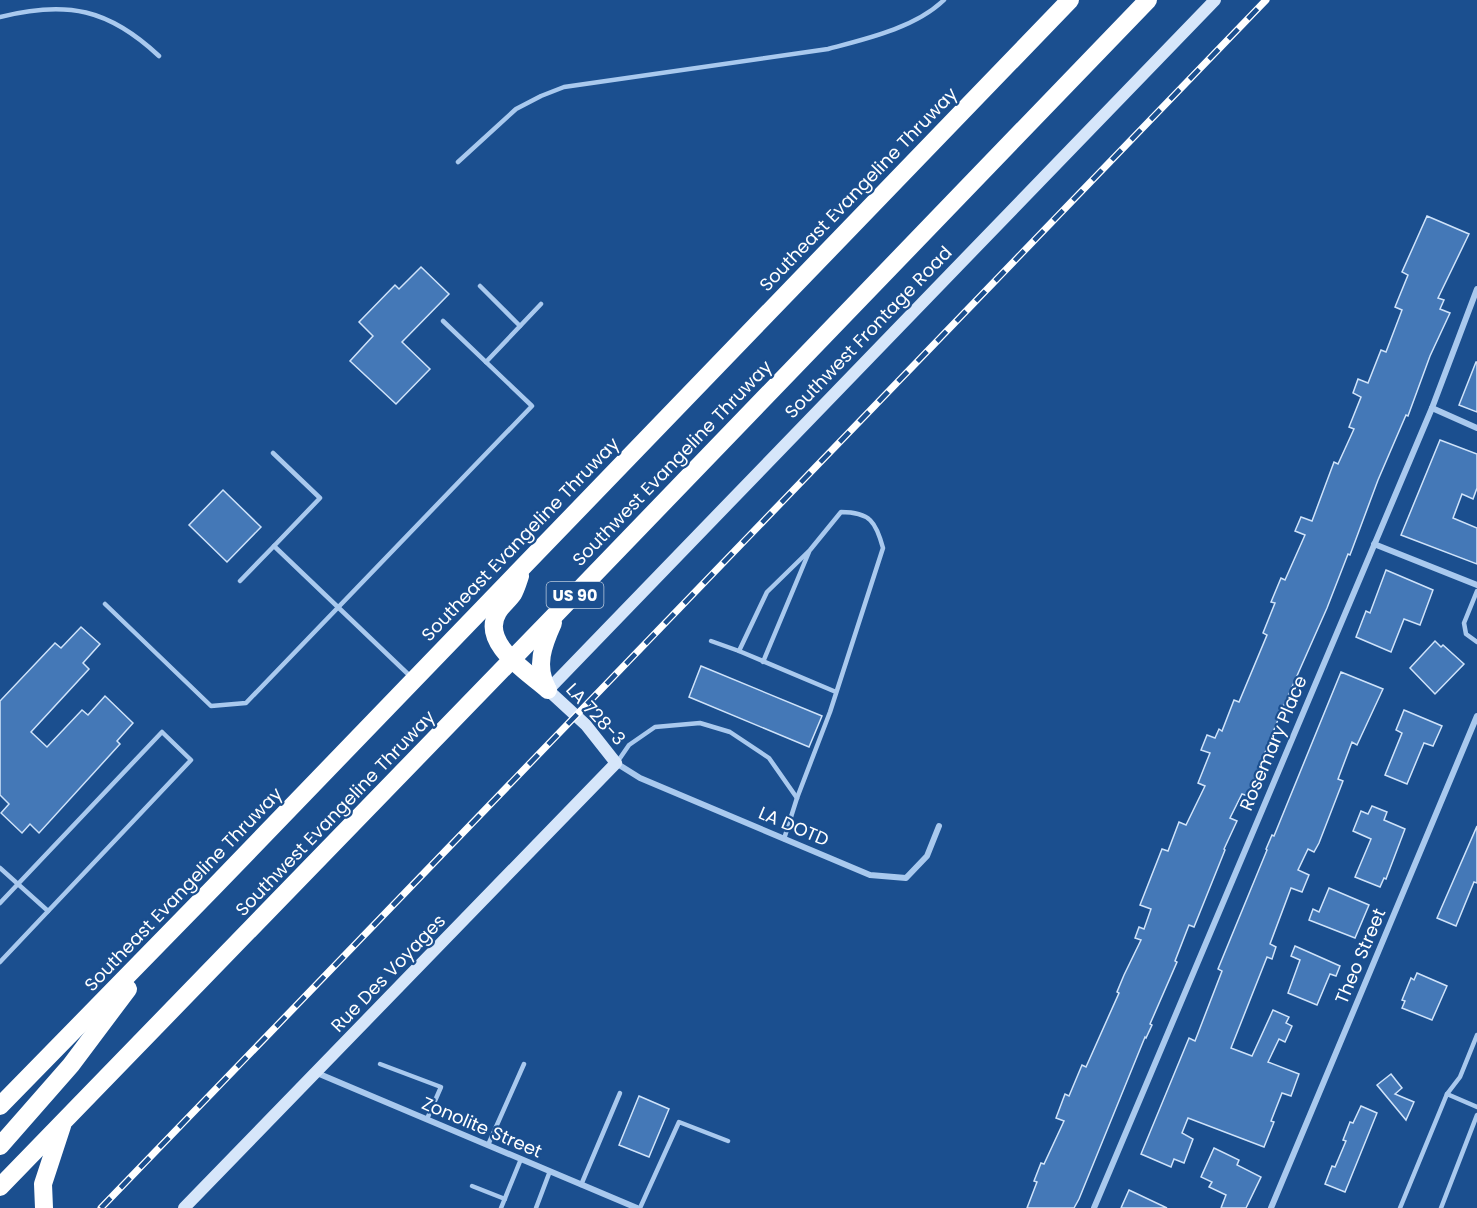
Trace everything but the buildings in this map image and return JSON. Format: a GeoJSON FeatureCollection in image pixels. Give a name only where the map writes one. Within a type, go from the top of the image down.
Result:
{"type":"FeatureCollection","features":[{"type":"Feature","properties":{"kind":"highway","name":"Southeast Evangeline Thruway"},"geometry":{"type":"LineString","coordinates":[[0,1106],[171,932],[1070,0]]}},
{"type":"Feature","properties":{"kind":"highway","name":"Southwest Evangeline Thruway"},"geometry":{"type":"LineString","coordinates":[[0,1187],[1148,0]]}},
{"type":"Feature","properties":{"kind":"highway"},"geometry":{"type":"LineString","coordinates":[[525,564],[513,594],[498,611],[493,627],[497,643],[548,690]]}},
{"type":"Feature","properties":{"kind":"highway"},"geometry":{"type":"LineString","coordinates":[[548,690],[542,679],[540,664],[545,640],[556,614]]}},
{"type":"Feature","properties":{"kind":"highway"},"geometry":{"type":"LineString","coordinates":[[0,1146],[71,1065],[171,932]]}},
{"type":"Feature","properties":{"kind":"highway"},"geometry":{"type":"LineString","coordinates":[[44,1208],[43,1184],[64,1121]]}},
{"type":"Feature","properties":{"kind":"main road","name":"Southwest Frontage Road"},"geometry":{"type":"LineString","coordinates":[[548,690],[1215,0]]}},
{"type":"Feature","properties":{"kind":"main road","name":"LA 728-3"},"geometry":{"type":"LineString","coordinates":[[548,690],[586,725],[616,763]]}},
{"type":"Feature","properties":{"kind":"main road","name":"Rue Des Voyages"},"geometry":{"type":"LineString","coordinates":[[184,1208],[616,763]]}},
{"type":"Feature","properties":{"kind":"street","name":"Rosemary Place"},"geometry":{"type":"LineString","coordinates":[[1094,1208],[1432,408],[1477,289]]}},
{"type":"Feature","properties":{"kind":"street"},"geometry":{"type":"LineString","coordinates":[[1432,408],[1477,428]]}},
{"type":"Feature","properties":{"kind":"street"},"geometry":{"type":"LineString","coordinates":[[1374,544],[1477,585]]}},
{"type":"Feature","properties":{"kind":"street","name":"Theo Street"},"geometry":{"type":"LineString","coordinates":[[1271,1208],[1477,716]]}},
{"type":"Feature","properties":{"kind":"street","name":"LA DOTD"},"geometry":{"type":"LineString","coordinates":[[616,763],[640,778],[870,875],[906,878],[927,856],[939,826]]}},
{"type":"Feature","properties":{"kind":"street","name":"Zonolite Street"},"geometry":{"type":"LineString","coordinates":[[317,1073],[581,1185],[622,1205],[638,1208]]}},
{"type":"Feature","properties":{"kind":"lane"},"geometry":{"type":"LineString","coordinates":[[458,162],[516,109],[564,87],[828,49],[870,39],[906,24],[944,0]]}},
{"type":"Feature","properties":{"kind":"lane"},"geometry":{"type":"LineString","coordinates":[[0,17],[18,10],[48,4],[81,7],[110,17],[140,38],[159,56]]}},
{"type":"Feature","properties":{"kind":"lane"},"geometry":{"type":"LineString","coordinates":[[480,286],[520,326]]}},
{"type":"Feature","properties":{"kind":"lane"},"geometry":{"type":"LineString","coordinates":[[486,362],[541,304]]}},
{"type":"Feature","properties":{"kind":"lane"},"geometry":{"type":"LineString","coordinates":[[105,604],[211,706],[246,703],[532,406],[443,321]]}},
{"type":"Feature","properties":{"kind":"lane"},"geometry":{"type":"LineString","coordinates":[[240,581],[320,498],[273,453]]}},
{"type":"Feature","properties":{"kind":"lane"},"geometry":{"type":"LineString","coordinates":[[739,651],[767,591],[810,550],[841,512],[857,512],[871,519],[879,533],[883,548],[836,692],[784,839]]}},
{"type":"Feature","properties":{"kind":"lane"},"geometry":{"type":"LineString","coordinates":[[274,546],[414,680]]}},
{"type":"Feature","properties":{"kind":"lane"},"geometry":{"type":"LineString","coordinates":[[763,662],[810,550]]}},
{"type":"Feature","properties":{"kind":"lane"},"geometry":{"type":"LineString","coordinates":[[1477,591],[1464,624],[1466,634],[1477,642]]}},
{"type":"Feature","properties":{"kind":"lane"},"geometry":{"type":"LineString","coordinates":[[711,641],[836,692]]}},
{"type":"Feature","properties":{"kind":"lane"},"geometry":{"type":"LineString","coordinates":[[616,763],[629,745],[655,727],[700,723],[730,732],[769,758],[797,798]]}},
{"type":"Feature","properties":{"kind":"lane"},"geometry":{"type":"LineString","coordinates":[[0,903],[162,732],[191,760],[0,962]]}},
{"type":"Feature","properties":{"kind":"lane"},"geometry":{"type":"LineString","coordinates":[[0,868],[48,911]]}},
{"type":"Feature","properties":{"kind":"lane"},"geometry":{"type":"LineString","coordinates":[[1400,1208],[1447,1095],[1460,1077],[1477,1035]]}},
{"type":"Feature","properties":{"kind":"lane"},"geometry":{"type":"LineString","coordinates":[[380,1064],[441,1087],[427,1119]]}},
{"type":"Feature","properties":{"kind":"lane"},"geometry":{"type":"LineString","coordinates":[[488,1145],[524,1064]]}},
{"type":"Feature","properties":{"kind":"lane"},"geometry":{"type":"LineString","coordinates":[[581,1185],[621,1093]]}},
{"type":"Feature","properties":{"kind":"lane"},"geometry":{"type":"LineString","coordinates":[[1447,1095],[1477,1107]]}},
{"type":"Feature","properties":{"kind":"lane"},"geometry":{"type":"LineString","coordinates":[[1441,1208],[1477,1115]]}},
{"type":"Feature","properties":{"kind":"lane"},"geometry":{"type":"LineString","coordinates":[[638,1208],[679,1122],[728,1141]]}},
{"type":"Feature","properties":{"kind":"lane"},"geometry":{"type":"LineString","coordinates":[[501,1208],[520,1159]]}},
{"type":"Feature","properties":{"kind":"lane"},"geometry":{"type":"LineString","coordinates":[[536,1208],[550,1172]]}},
{"type":"Feature","properties":{"kind":"lane"},"geometry":{"type":"LineString","coordinates":[[472,1186],[505,1199]]}},
{"type":"Feature","properties":{"kind":"railway"},"geometry":{"type":"LineString","coordinates":[[101,1208],[1266,0]]}}]}
